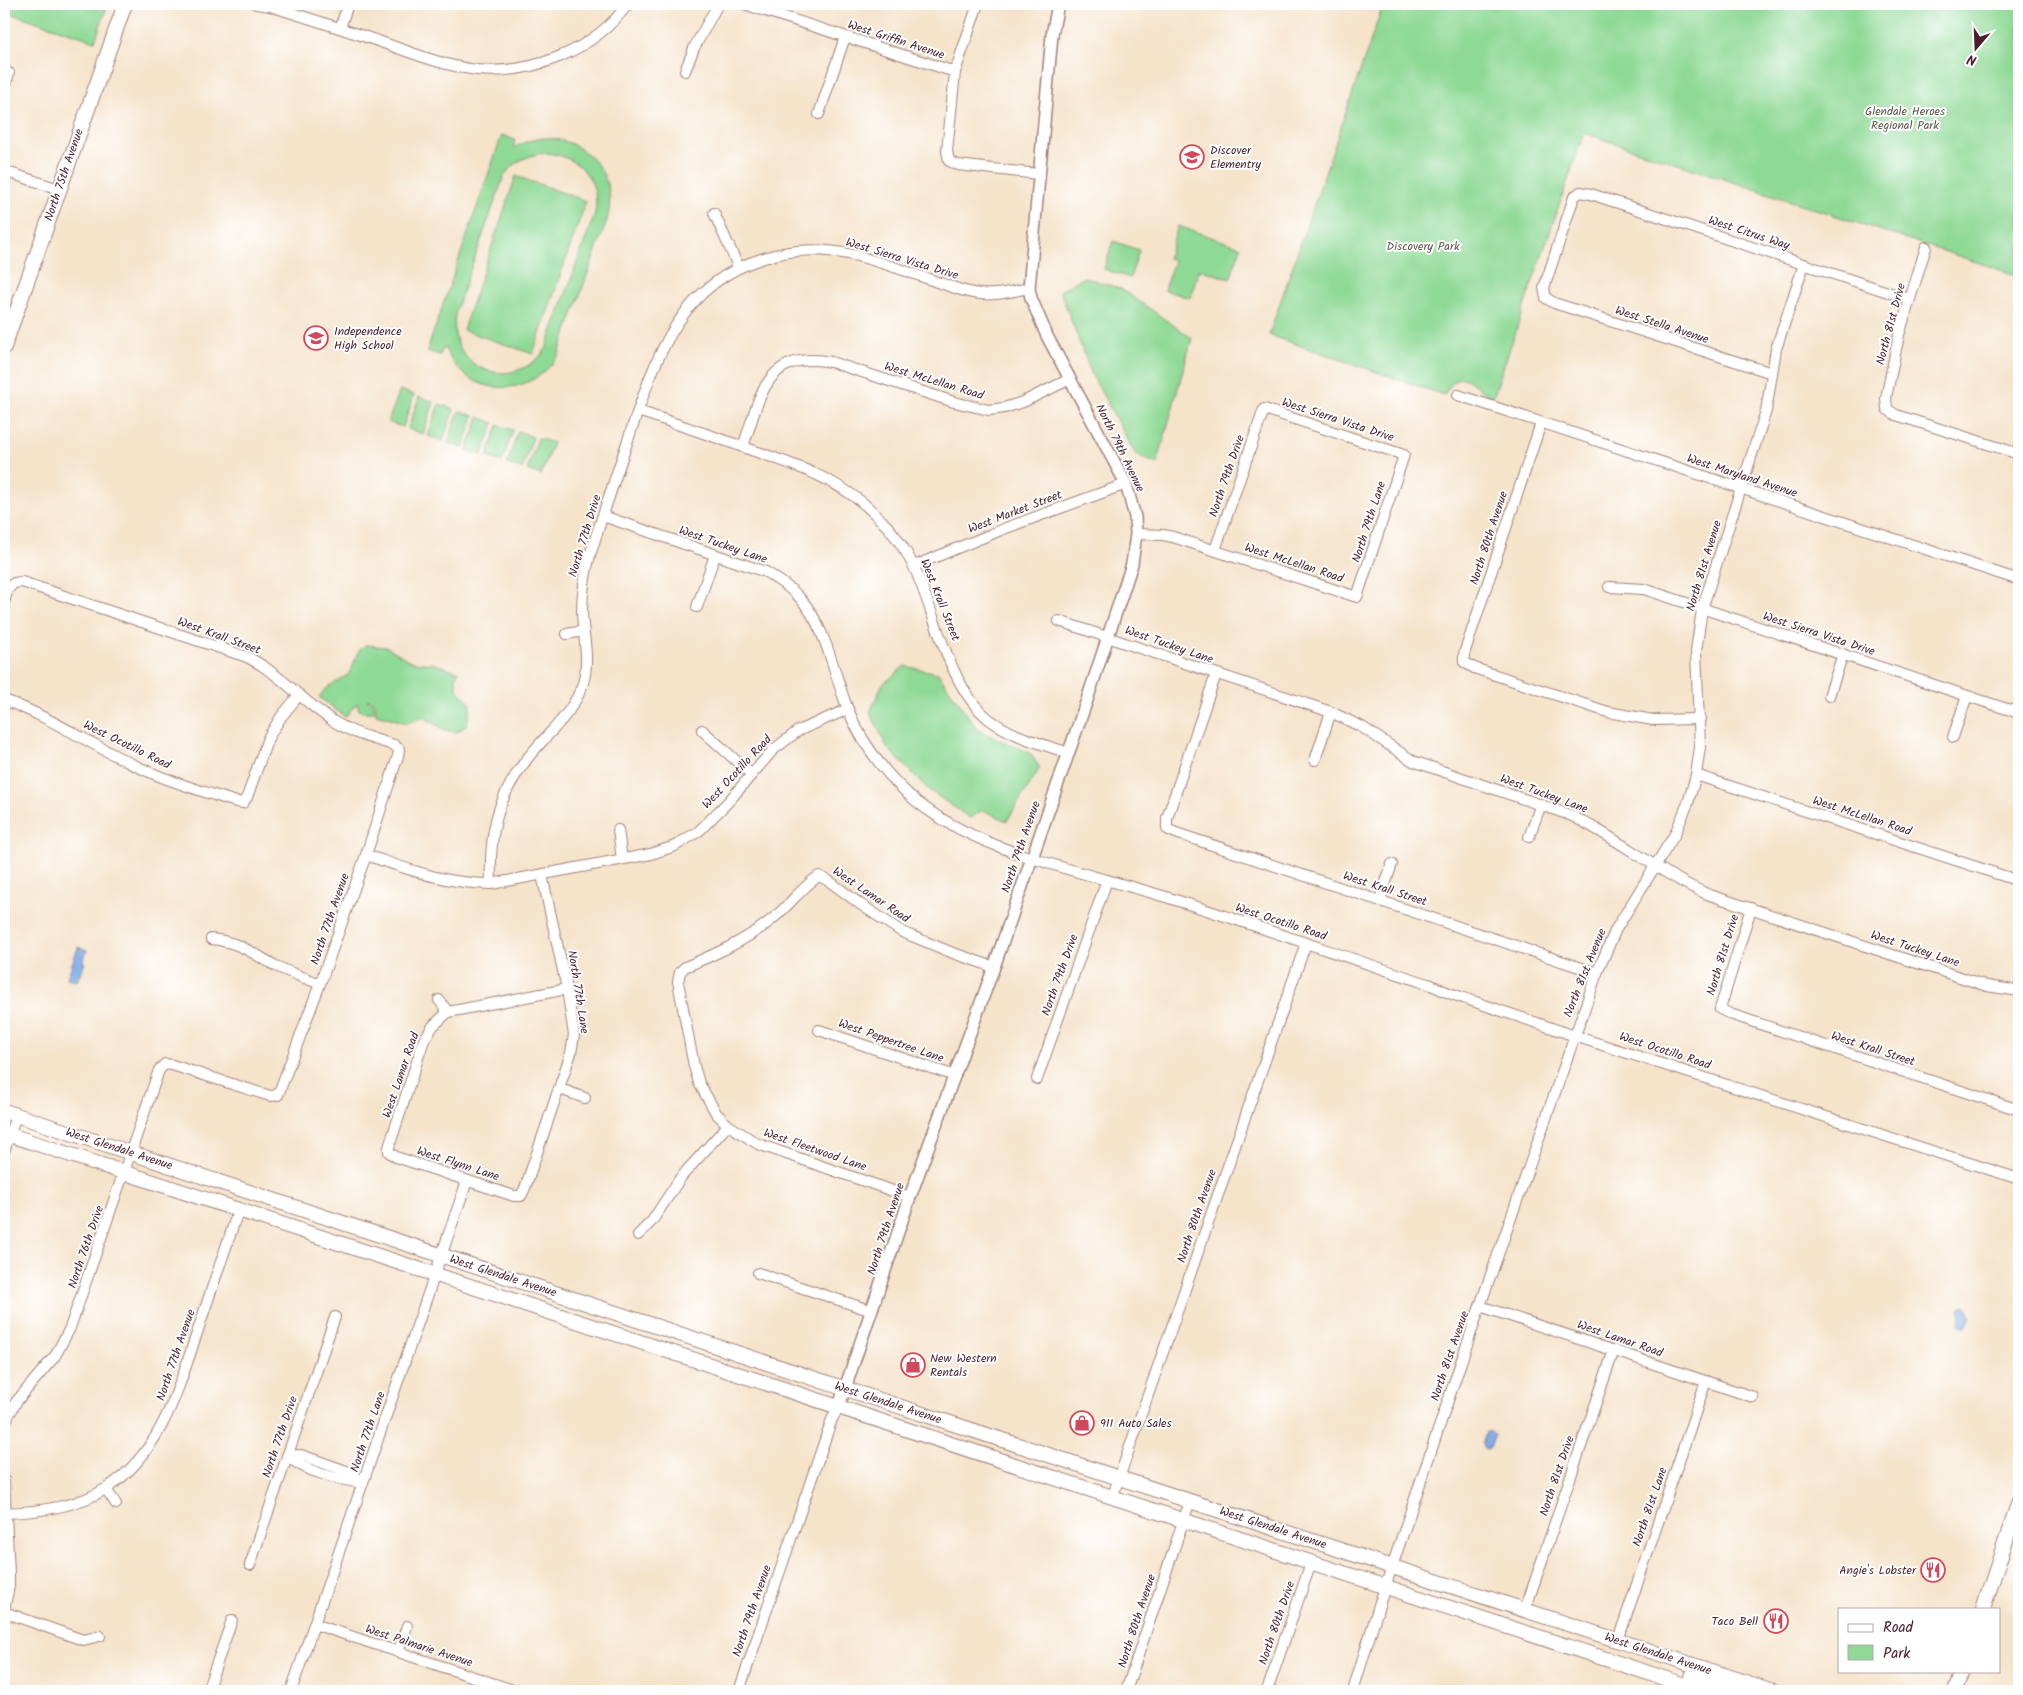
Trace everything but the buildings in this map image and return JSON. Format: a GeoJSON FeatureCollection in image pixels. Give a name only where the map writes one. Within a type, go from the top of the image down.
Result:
{"type":"FeatureCollection","features":[{"type":"Feature","properties":{"kind":"main road","name":"North 75th Avenue"},"geometry":{"type":"LineString","coordinates":[[4,347],[125,4]]}},
{"type":"Feature","properties":{"kind":"main road","name":"West Glendale Avenue"},"geometry":{"type":"LineString","coordinates":[[10,1113],[846,1389],[1773,1691]]}},
{"type":"Feature","properties":{"kind":"main road","name":"West Glendale Avenue"},"geometry":{"type":"LineString","coordinates":[[7,1134],[838,1409],[1703,1691]]}},
{"type":"Feature","properties":{"kind":"main road"},"geometry":{"type":"LineString","coordinates":[[1983,1608],[2019,1501]]}},
{"type":"Feature","properties":{"kind":"main road"},"geometry":{"type":"LineString","coordinates":[[1955,1691],[1962,1672]]}},
{"type":"Feature","properties":{"kind":"main road"},"geometry":{"type":"LineString","coordinates":[[1657,1676],[1688,1676],[1733,1690],[1736,1689],[1741,1681]]}},
{"type":"Feature","properties":{"kind":"street"},"geometry":{"type":"LineString","coordinates":[[256,4],[268,5],[457,66],[476,70],[514,69],[537,64],[580,47],[611,23],[628,4]]}},
{"type":"Feature","properties":{"kind":"street"},"geometry":{"type":"LineString","coordinates":[[340,28],[348,4]]}},
{"type":"Feature","properties":{"kind":"street"},"geometry":{"type":"LineString","coordinates":[[686,71],[694,48],[718,4]]}},
{"type":"Feature","properties":{"kind":"street","name":"West Griffin Avenue"},"geometry":{"type":"LineString","coordinates":[[744,4],[955,72]]}},
{"type":"Feature","properties":{"kind":"street"},"geometry":{"type":"LineString","coordinates":[[978,4],[955,72],[947,151],[949,160],[958,166],[1038,174]]}},
{"type":"Feature","properties":{"kind":"street","name":"North 79th Avenue"},"geometry":{"type":"LineString","coordinates":[[739,1691],[832,1420],[846,1389],[910,1197],[994,967],[1109,638],[1132,564],[1136,534],[1135,517],[1126,484],[1047,336],[1031,298],[1029,288],[1052,35],[1058,4]]}},
{"type":"Feature","properties":{"kind":"street"},"geometry":{"type":"LineString","coordinates":[[819,114],[845,37]]}},
{"type":"Feature","properties":{"kind":"street"},"geometry":{"type":"LineString","coordinates":[[4,90],[9,73]]}},
{"type":"Feature","properties":{"kind":"street"},"geometry":{"type":"LineString","coordinates":[[4,170],[59,189]]}},
{"type":"Feature","properties":{"kind":"street","name":"West Citrus Way"},"geometry":{"type":"LineString","coordinates":[[1546,298],[1544,288],[1574,197],[1580,192],[1592,194],[1910,299]]}},
{"type":"Feature","properties":{"kind":"street"},"geometry":{"type":"LineString","coordinates":[[714,212],[738,266]]}},
{"type":"Feature","properties":{"kind":"street","name":"North 81st Drive"},"geometry":{"type":"LineString","coordinates":[[1926,247],[1910,299],[1886,398],[1887,409],[1896,415],[2019,454]]}},
{"type":"Feature","properties":{"kind":"street","name":"West Sierra Vista Drive"},"geometry":{"type":"LineString","coordinates":[[738,266],[779,253],[807,249],[828,250],[888,265],[968,292],[994,295],[1029,288]]}},
{"type":"Feature","properties":{"kind":"street","name":"North 81st Avenue"},"geometry":{"type":"LineString","coordinates":[[1353,1691],[1385,1587],[1480,1306],[1597,973],[1616,929],[1682,819],[1696,775],[1700,747],[1700,719],[1696,651],[1702,609],[1766,411],[1772,373],[1784,323],[1804,264]]}},
{"type":"Feature","properties":{"kind":"street","name":"North 77th Drive"},"geometry":{"type":"LineString","coordinates":[[491,884],[490,852],[493,829],[500,805],[527,759],[574,703],[582,684],[587,662],[583,631],[583,584],[603,516],[658,358],[678,320],[710,285],[738,266]]}},
{"type":"Feature","properties":{"kind":"street","name":"West Stella Avenue"},"geometry":{"type":"LineString","coordinates":[[1546,298],[1554,303],[1772,373]]}},
{"type":"Feature","properties":{"kind":"street","name":"West McLellan Road"},"geometry":{"type":"LineString","coordinates":[[743,447],[765,387],[775,373],[787,363],[800,359],[830,362],[954,402],[989,410],[1023,402],[1070,379]]}},
{"type":"Feature","properties":{"kind":"street","name":"West Maryland Avenue"},"geometry":{"type":"LineString","coordinates":[[1458,395],[2019,580]]}},
{"type":"Feature","properties":{"kind":"street","name":"West Sierra Vista Drive"},"geometry":{"type":"LineString","coordinates":[[1264,410],[1404,455]]}},
{"type":"Feature","properties":{"kind":"street","name":"North 79th Drive"},"geometry":{"type":"LineString","coordinates":[[1215,550],[1264,410]]}},
{"type":"Feature","properties":{"kind":"street","name":"West Krall Street"},"geometry":{"type":"LineString","coordinates":[[638,411],[817,474],[856,498],[876,514],[889,529],[914,566],[954,669],[964,690],[974,704],[989,719],[1009,730],[1068,753]]}},
{"type":"Feature","properties":{"kind":"street","name":"North 80th Avenue"},"geometry":{"type":"LineString","coordinates":[[1541,423],[1464,654],[1464,662],[1483,671],[1608,712],[1653,720],[1700,719]]}},
{"type":"Feature","properties":{"kind":"street","name":"North 79th Lane"},"geometry":{"type":"LineString","coordinates":[[1357,597],[1404,455]]}},
{"type":"Feature","properties":{"kind":"street","name":"West Market Street"},"geometry":{"type":"LineString","coordinates":[[914,566],[1006,528],[1126,484]]}},
{"type":"Feature","properties":{"kind":"street","name":"West Tuckey Lane"},"geometry":{"type":"LineString","coordinates":[[603,516],[766,572],[799,596],[811,611],[821,632],[848,709]]}},
{"type":"Feature","properties":{"kind":"street","name":"West McLellan Road"},"geometry":{"type":"LineString","coordinates":[[1136,534],[1163,535],[1215,550],[1357,597]]}},
{"type":"Feature","properties":{"kind":"street"},"geometry":{"type":"LineString","coordinates":[[697,607],[715,555]]}},
{"type":"Feature","properties":{"kind":"street","name":"West Krall Street"},"geometry":{"type":"LineString","coordinates":[[4,602],[8,589],[14,583],[22,582],[247,657],[267,668],[332,720],[347,729],[394,745],[399,749]]}},
{"type":"Feature","properties":{"kind":"street","name":"West Sierra Vista Drive"},"geometry":{"type":"LineString","coordinates":[[1609,587],[1644,589],[2019,713]]}},
{"type":"Feature","properties":{"kind":"street","name":"West Tuckey Lane"},"geometry":{"type":"LineString","coordinates":[[1058,621],[1331,712],[1362,727],[1414,761],[1570,814],[1594,826],[1687,886],[1707,894],[1987,986],[2019,991]]}},
{"type":"Feature","properties":{"kind":"street"},"geometry":{"type":"LineString","coordinates":[[567,634],[583,631]]}},
{"type":"Feature","properties":{"kind":"street"},"geometry":{"type":"LineString","coordinates":[[1829,696],[1842,654]]}},
{"type":"Feature","properties":{"kind":"street","name":"West Krall Street"},"geometry":{"type":"LineString","coordinates":[[1216,674],[1168,818],[1167,828],[1176,833],[1597,973]]}},
{"type":"Feature","properties":{"kind":"street","name":"West Ocotillo Road"},"geometry":{"type":"LineString","coordinates":[[4,700],[47,718],[134,765],[161,777],[236,802],[243,802],[274,728],[299,695]]}},
{"type":"Feature","properties":{"kind":"street"},"geometry":{"type":"LineString","coordinates":[[1953,737],[1967,696]]}},
{"type":"Feature","properties":{"kind":"street","name":"West Ocotillo Road"},"geometry":{"type":"LineString","coordinates":[[366,855],[440,879],[464,884],[491,884],[650,854],[675,846],[699,830],[773,750],[798,731],[848,709],[862,737],[877,760],[909,796],[931,813],[977,838],[1031,857],[1165,897],[1306,943],[1574,1035],[2019,1179]]}},
{"type":"Feature","properties":{"kind":"street"},"geometry":{"type":"LineString","coordinates":[[1315,760],[1331,712]]}},
{"type":"Feature","properties":{"kind":"street"},"geometry":{"type":"LineString","coordinates":[[702,730],[751,774]]}},
{"type":"Feature","properties":{"kind":"street","name":"North 77th Avenue"},"geometry":{"type":"LineString","coordinates":[[165,1064],[270,1096],[278,1095],[366,855],[399,749]]}},
{"type":"Feature","properties":{"kind":"street","name":"West McLellan Road"},"geometry":{"type":"LineString","coordinates":[[1696,775],[2019,881]]}},
{"type":"Feature","properties":{"kind":"street"},"geometry":{"type":"LineString","coordinates":[[1529,837],[1541,804]]}},
{"type":"Feature","properties":{"kind":"street"},"geometry":{"type":"LineString","coordinates":[[618,830],[622,859]]}},
{"type":"Feature","properties":{"kind":"street"},"geometry":{"type":"LineString","coordinates":[[1380,900],[1392,864]]}},
{"type":"Feature","properties":{"kind":"street","name":"North 77th Lane"},"geometry":{"type":"LineString","coordinates":[[521,1196],[560,1089],[571,1053],[574,1035],[568,988],[542,874]]}},
{"type":"Feature","properties":{"kind":"street","name":"West Lamar Road"},"geometry":{"type":"LineString","coordinates":[[680,972],[685,967],[730,948],[763,926],[819,876],[902,932],[994,967]]}},
{"type":"Feature","properties":{"kind":"street","name":"North 79th Drive"},"geometry":{"type":"LineString","coordinates":[[1037,1079],[1108,880]]}},
{"type":"Feature","properties":{"kind":"street","name":"North 81st Drive"},"geometry":{"type":"LineString","coordinates":[[1720,1009],[1751,908]]}},
{"type":"Feature","properties":{"kind":"street"},"geometry":{"type":"LineString","coordinates":[[211,939],[225,940],[245,947],[278,967],[320,984]]}},
{"type":"Feature","properties":{"kind":"street","name":"North 80th Avenue"},"geometry":{"type":"LineString","coordinates":[[1112,1498],[1306,943]]}},
{"type":"Feature","properties":{"kind":"street","name":"West Fleetwood Lane"},"geometry":{"type":"LineString","coordinates":[[680,972],[678,982],[699,1083],[712,1106],[728,1125],[758,1144],[910,1197]]}},
{"type":"Feature","properties":{"kind":"street"},"geometry":{"type":"LineString","coordinates":[[439,1000],[448,1012],[568,988]]}},
{"type":"Feature","properties":{"kind":"street","name":"West Krall Street"},"geometry":{"type":"LineString","coordinates":[[1720,1009],[1730,1014],[2019,1110]]}},
{"type":"Feature","properties":{"kind":"street","name":"West Lamar Road"},"geometry":{"type":"LineString","coordinates":[[389,1152],[424,1040],[433,1026],[448,1012]]}},
{"type":"Feature","properties":{"kind":"street","name":"West Peppertree Lane"},"geometry":{"type":"LineString","coordinates":[[819,1030],[955,1076]]}},
{"type":"Feature","properties":{"kind":"street","name":"North 76th Drive"},"geometry":{"type":"LineString","coordinates":[[4,1424],[16,1402],[55,1356],[70,1328],[132,1153],[159,1070],[165,1064]]}},
{"type":"Feature","properties":{"kind":"street"},"geometry":{"type":"LineString","coordinates":[[560,1089],[585,1098]]}},
{"type":"Feature","properties":{"kind":"street"},"geometry":{"type":"LineString","coordinates":[[4,1152],[10,1113]]}},
{"type":"Feature","properties":{"kind":"street"},"geometry":{"type":"LineString","coordinates":[[638,1235],[652,1221],[681,1177],[728,1125]]}},
{"type":"Feature","properties":{"kind":"street","name":"West Flynn Lane"},"geometry":{"type":"LineString","coordinates":[[389,1152],[396,1157],[467,1181],[514,1196],[521,1196]]}},
{"type":"Feature","properties":{"kind":"street","name":"North 77th Lane"},"geometry":{"type":"LineString","coordinates":[[291,1691],[436,1276],[467,1181]]}},
{"type":"Feature","properties":{"kind":"street","name":"North 77th Avenue"},"geometry":{"type":"LineString","coordinates":[[5,1513],[56,1507],[106,1489],[130,1468],[149,1447],[170,1410],[238,1211]]}},
{"type":"Feature","properties":{"kind":"street"},"geometry":{"type":"LineString","coordinates":[[758,1272],[872,1311]]}},
{"type":"Feature","properties":{"kind":"street","name":"West Lamar Road"},"geometry":{"type":"LineString","coordinates":[[1480,1306],[1752,1397]]}},
{"type":"Feature","properties":{"kind":"street","name":"North 77th Drive"},"geometry":{"type":"LineString","coordinates":[[250,1565],[335,1317]]}},
{"type":"Feature","properties":{"kind":"street","name":"North 81st Drive"},"geometry":{"type":"LineString","coordinates":[[1525,1610],[1614,1350]]}},
{"type":"Feature","properties":{"kind":"street","name":"North 81st Lane"},"geometry":{"type":"LineString","coordinates":[[1618,1640],[1706,1381]]}},
{"type":"Feature","properties":{"kind":"street"},"geometry":{"type":"LineString","coordinates":[[287,1456],[296,1464],[346,1481],[363,1483]]}},
{"type":"Feature","properties":{"kind":"street"},"geometry":{"type":"LineString","coordinates":[[4,1480],[9,1586],[4,1611],[83,1640],[100,1636]]}},
{"type":"Feature","properties":{"kind":"street"},"geometry":{"type":"LineString","coordinates":[[106,1489],[116,1504]]}},
{"type":"Feature","properties":{"kind":"street","name":"North 80th Avenue"},"geometry":{"type":"LineString","coordinates":[[1126,1691],[1190,1501]]}},
{"type":"Feature","properties":{"kind":"street","name":"North 80th Drive"},"geometry":{"type":"LineString","coordinates":[[1267,1691],[1311,1563]]}},
{"type":"Feature","properties":{"kind":"street"},"geometry":{"type":"LineString","coordinates":[[210,1690],[232,1620]]}},
{"type":"Feature","properties":{"kind":"street","name":"West Palmarie Avenue"},"geometry":{"type":"LineString","coordinates":[[314,1624],[516,1691]]}},
{"type":"Feature","properties":{"kind":"street"},"geometry":{"type":"LineString","coordinates":[[398,1652],[407,1626]]}},
{"type":"Feature","properties":{"kind":"green space"},"geometry":{"type":"Polygon","coordinates":[[[4,4],[108,4],[95,41],[4,11],[4,4]]]}},
{"type":"Feature","properties":{"kind":"green space"},"geometry":{"type":"Polygon","coordinates":[[[1380,4],[2019,4],[2019,276],[1584,133],[1493,397],[1486,394],[1469,380],[1463,378],[1457,379],[1444,395],[1269,335],[1383,5],[1380,4]]]}},
{"type":"Feature","properties":{"kind":"green space"},"geometry":{"type":"Polygon","coordinates":[[[502,135],[515,140],[513,148],[533,140],[546,138],[561,140],[587,154],[597,164],[604,177],[609,190],[610,205],[607,220],[558,356],[545,371],[530,381],[514,386],[498,387],[481,384],[466,376],[454,363],[444,346],[440,355],[427,351],[502,135]],[[545,153],[527,157],[512,166],[504,176],[456,310],[454,330],[459,347],[469,360],[483,369],[499,373],[516,371],[532,363],[546,349],[595,213],[596,201],[590,180],[576,164],[567,158],[545,153]]]}},
{"type":"Feature","properties":{"kind":"green space"},"geometry":{"type":"Polygon","coordinates":[[[516,176],[586,201],[533,354],[463,330],[516,176]]]}},
{"type":"Feature","properties":{"kind":"green space"},"geometry":{"type":"Polygon","coordinates":[[[1178,226],[1241,247],[1230,279],[1199,269],[1190,298],[1164,290],[1174,261],[1168,258],[1178,226]]]}},
{"type":"Feature","properties":{"kind":"green space"},"geometry":{"type":"Polygon","coordinates":[[[1113,241],[1139,250],[1130,278],[1104,269],[1113,241]]]}},
{"type":"Feature","properties":{"kind":"green space"},"geometry":{"type":"Polygon","coordinates":[[[1084,277],[1121,289],[1192,338],[1157,464],[1136,455],[1092,375],[1060,291],[1084,277]]]}},
{"type":"Feature","properties":{"kind":"green space"},"geometry":{"type":"Polygon","coordinates":[[[400,390],[414,395],[403,427],[388,422],[400,390]]]}},
{"type":"Feature","properties":{"kind":"green space"},"geometry":{"type":"Polygon","coordinates":[[[419,397],[434,402],[423,434],[408,429],[419,397]]]}},
{"type":"Feature","properties":{"kind":"green space"},"geometry":{"type":"Polygon","coordinates":[[[439,404],[454,409],[443,441],[428,436],[439,404]]]}},
{"type":"Feature","properties":{"kind":"green space"},"geometry":{"type":"Polygon","coordinates":[[[459,411],[474,416],[463,448],[448,443],[459,411]]]}},
{"type":"Feature","properties":{"kind":"green space"},"geometry":{"type":"Polygon","coordinates":[[[479,417],[494,423],[482,455],[467,450],[479,417]]]}},
{"type":"Feature","properties":{"kind":"green space"},"geometry":{"type":"Polygon","coordinates":[[[498,425],[513,430],[502,462],[487,457],[498,425]]]}},
{"type":"Feature","properties":{"kind":"green space"},"geometry":{"type":"Polygon","coordinates":[[[518,431],[533,437],[522,469],[507,464],[518,431]]]}},
{"type":"Feature","properties":{"kind":"green space"},"geometry":{"type":"Polygon","coordinates":[[[538,438],[553,443],[541,475],[527,470],[538,438]]]}},
{"type":"Feature","properties":{"kind":"green space"},"geometry":{"type":"Polygon","coordinates":[[[365,645],[387,647],[412,662],[435,664],[459,672],[456,675],[457,689],[471,704],[467,724],[458,732],[445,730],[424,717],[407,723],[376,714],[375,704],[370,699],[367,700],[373,704],[374,712],[359,710],[357,703],[345,717],[319,697],[327,688],[349,674],[359,651],[365,645]]]}},
{"type":"Feature","properties":{"kind":"green space"},"geometry":{"type":"Polygon","coordinates":[[[905,666],[938,673],[978,730],[1030,753],[1040,768],[1007,821],[983,810],[970,818],[929,790],[888,749],[870,712],[882,685],[905,666]]]}},
{"type":"Feature","properties":{"kind":"water"},"geometry":{"type":"Polygon","coordinates":[[[78,947],[87,950],[83,962],[85,963],[77,981],[67,978],[78,947]]]}},
{"type":"Feature","properties":{"kind":"water"},"geometry":{"type":"Polygon","coordinates":[[[1966,1305],[1971,1317],[1966,1327],[1959,1324],[1961,1317],[1959,1309],[1966,1305]]]}},
{"type":"Feature","properties":{"kind":"water"},"geometry":{"type":"Polygon","coordinates":[[[1491,1431],[1495,1435],[1490,1448],[1485,1449],[1482,1445],[1486,1432],[1491,1431]]]}},
{"type":"Feature","properties":{"kind":"place","name":"Discover Elementry"},"geometry":{"type":"Point","coordinates":[1192,157]}},
{"type":"Feature","properties":{"kind":"place","name":"Independence High School"},"geometry":{"type":"Point","coordinates":[316,338]}},
{"type":"Feature","properties":{"kind":"place","name":"New Western Rentals"},"geometry":{"type":"Point","coordinates":[913,1365]}},
{"type":"Feature","properties":{"kind":"place","name":"911 Auto Sales"},"geometry":{"type":"Point","coordinates":[1082,1423]}},
{"type":"Feature","properties":{"kind":"place","name":"Angie's Lobster"},"geometry":{"type":"Point","coordinates":[1933,1570]}},
{"type":"Feature","properties":{"kind":"place","name":"Taco Bell"},"geometry":{"type":"Point","coordinates":[1776,1621]}},
{"type":"Feature","properties":{"kind":"park label","name":"Glendale Heroes Regional Park"},"geometry":{"type":"Point","coordinates":[1905,118]}},
{"type":"Feature","properties":{"kind":"park label","name":"Discovery Park"},"geometry":{"type":"Point","coordinates":[1423,246]}}]}
